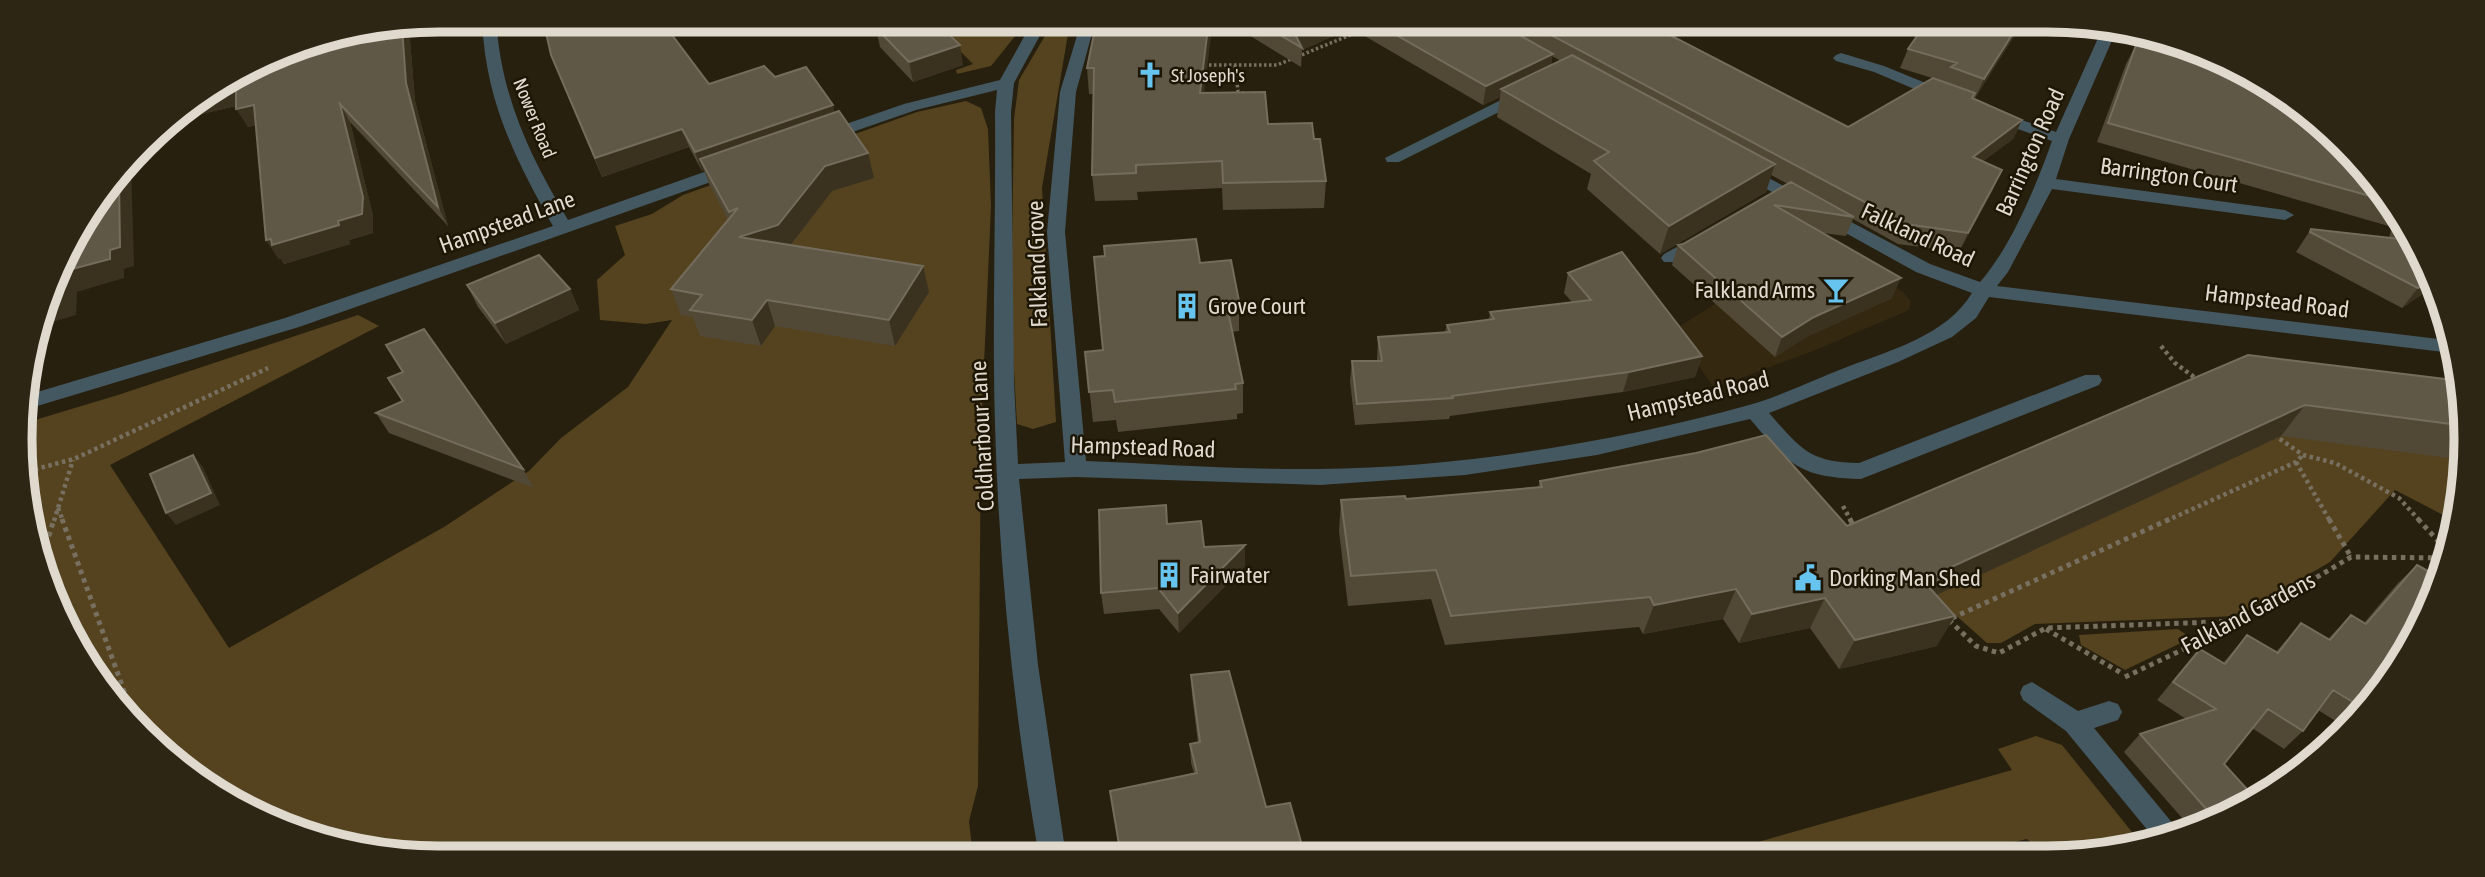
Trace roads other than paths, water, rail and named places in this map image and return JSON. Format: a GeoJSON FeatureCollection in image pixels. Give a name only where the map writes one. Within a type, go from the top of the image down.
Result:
{"type":"FeatureCollection","features":[{"type":"Feature","properties":{"kind":"street","name":"Nower Road"},"geometry":{"type":"LineString","coordinates":[[490,32],[494,72],[511,125],[563,227]]}},
{"type":"Feature","properties":{"kind":"street","name":"Coldharbour Lane"},"geometry":{"type":"LineString","coordinates":[[1035,32],[1006,83],[1003,112],[1008,472],[1034,741],[1050,846]]}},
{"type":"Feature","properties":{"kind":"street","name":"Falkland Grove"},"geometry":{"type":"LineString","coordinates":[[1076,468],[1056,232],[1068,92],[1085,32]]}},
{"type":"Feature","properties":{"kind":"street","name":"Barrington Road"},"geometry":{"type":"LineString","coordinates":[[1983,290],[1999,272],[2046,183],[2061,139],[2106,36]]}},
{"type":"Feature","properties":{"kind":"street"},"geometry":{"type":"LineString","coordinates":[[1841,58],[1879,69],[1971,107],[2061,139]]}},
{"type":"Feature","properties":{"kind":"street"},"geometry":{"type":"LineString","coordinates":[[805,143],[910,107],[1006,83]]}},
{"type":"Feature","properties":{"kind":"street"},"geometry":{"type":"LineString","coordinates":[[1393,158],[1534,88]]}},
{"type":"Feature","properties":{"kind":"street","name":"Falkland Road"},"geometry":{"type":"LineString","coordinates":[[1723,160],[1923,268],[1983,290]]}},
{"type":"Feature","properties":{"kind":"street","name":"Hampstead Lane"},"geometry":{"type":"LineString","coordinates":[[33,400],[182,356],[418,280],[753,161]]}},
{"type":"Feature","properties":{"kind":"street","name":"Barrington Court"},"geometry":{"type":"LineString","coordinates":[[2046,183],[2285,215]]}},
{"type":"Feature","properties":{"kind":"street"},"geometry":{"type":"LineString","coordinates":[[1760,206],[1783,193]]}},
{"type":"Feature","properties":{"kind":"street"},"geometry":{"type":"LineString","coordinates":[[1670,258],[1715,232]]}},
{"type":"Feature","properties":{"kind":"street","name":"Hampstead Road"},"geometry":{"type":"LineString","coordinates":[[1008,472],[1076,468],[1320,477],[1465,467],[1597,447],[1755,411],[1891,357],[1945,332],[1969,314],[1983,290],[2443,346]]}},
{"type":"Feature","properties":{"kind":"street"},"geometry":{"type":"LineString","coordinates":[[1755,411],[1793,454],[1825,470],[1861,471],[2092,380]]}},
{"type":"Feature","properties":{"kind":"street"},"geometry":{"type":"LineString","coordinates":[[2032,693],[2075,723],[2163,829]]}},
{"type":"Feature","properties":{"kind":"street"},"geometry":{"type":"LineString","coordinates":[[2075,723],[2109,712]]}},
{"type":"Feature","properties":{"kind":"place","name":"St Joseph's"},"geometry":{"type":"Point","coordinates":[1150,75]}},
{"type":"Feature","properties":{"kind":"place","name":"Falkland Arms"},"geometry":{"type":"Point","coordinates":[1836,290]}},
{"type":"Feature","properties":{"kind":"place","name":"Grove Court"},"geometry":{"type":"Point","coordinates":[1187,306]}},
{"type":"Feature","properties":{"kind":"place","name":"Fairwater"},"geometry":{"type":"Point","coordinates":[1169,575]}},
{"type":"Feature","properties":{"kind":"place","name":"Dorking Man Shed"},"geometry":{"type":"Point","coordinates":[1808,578]}}]}
